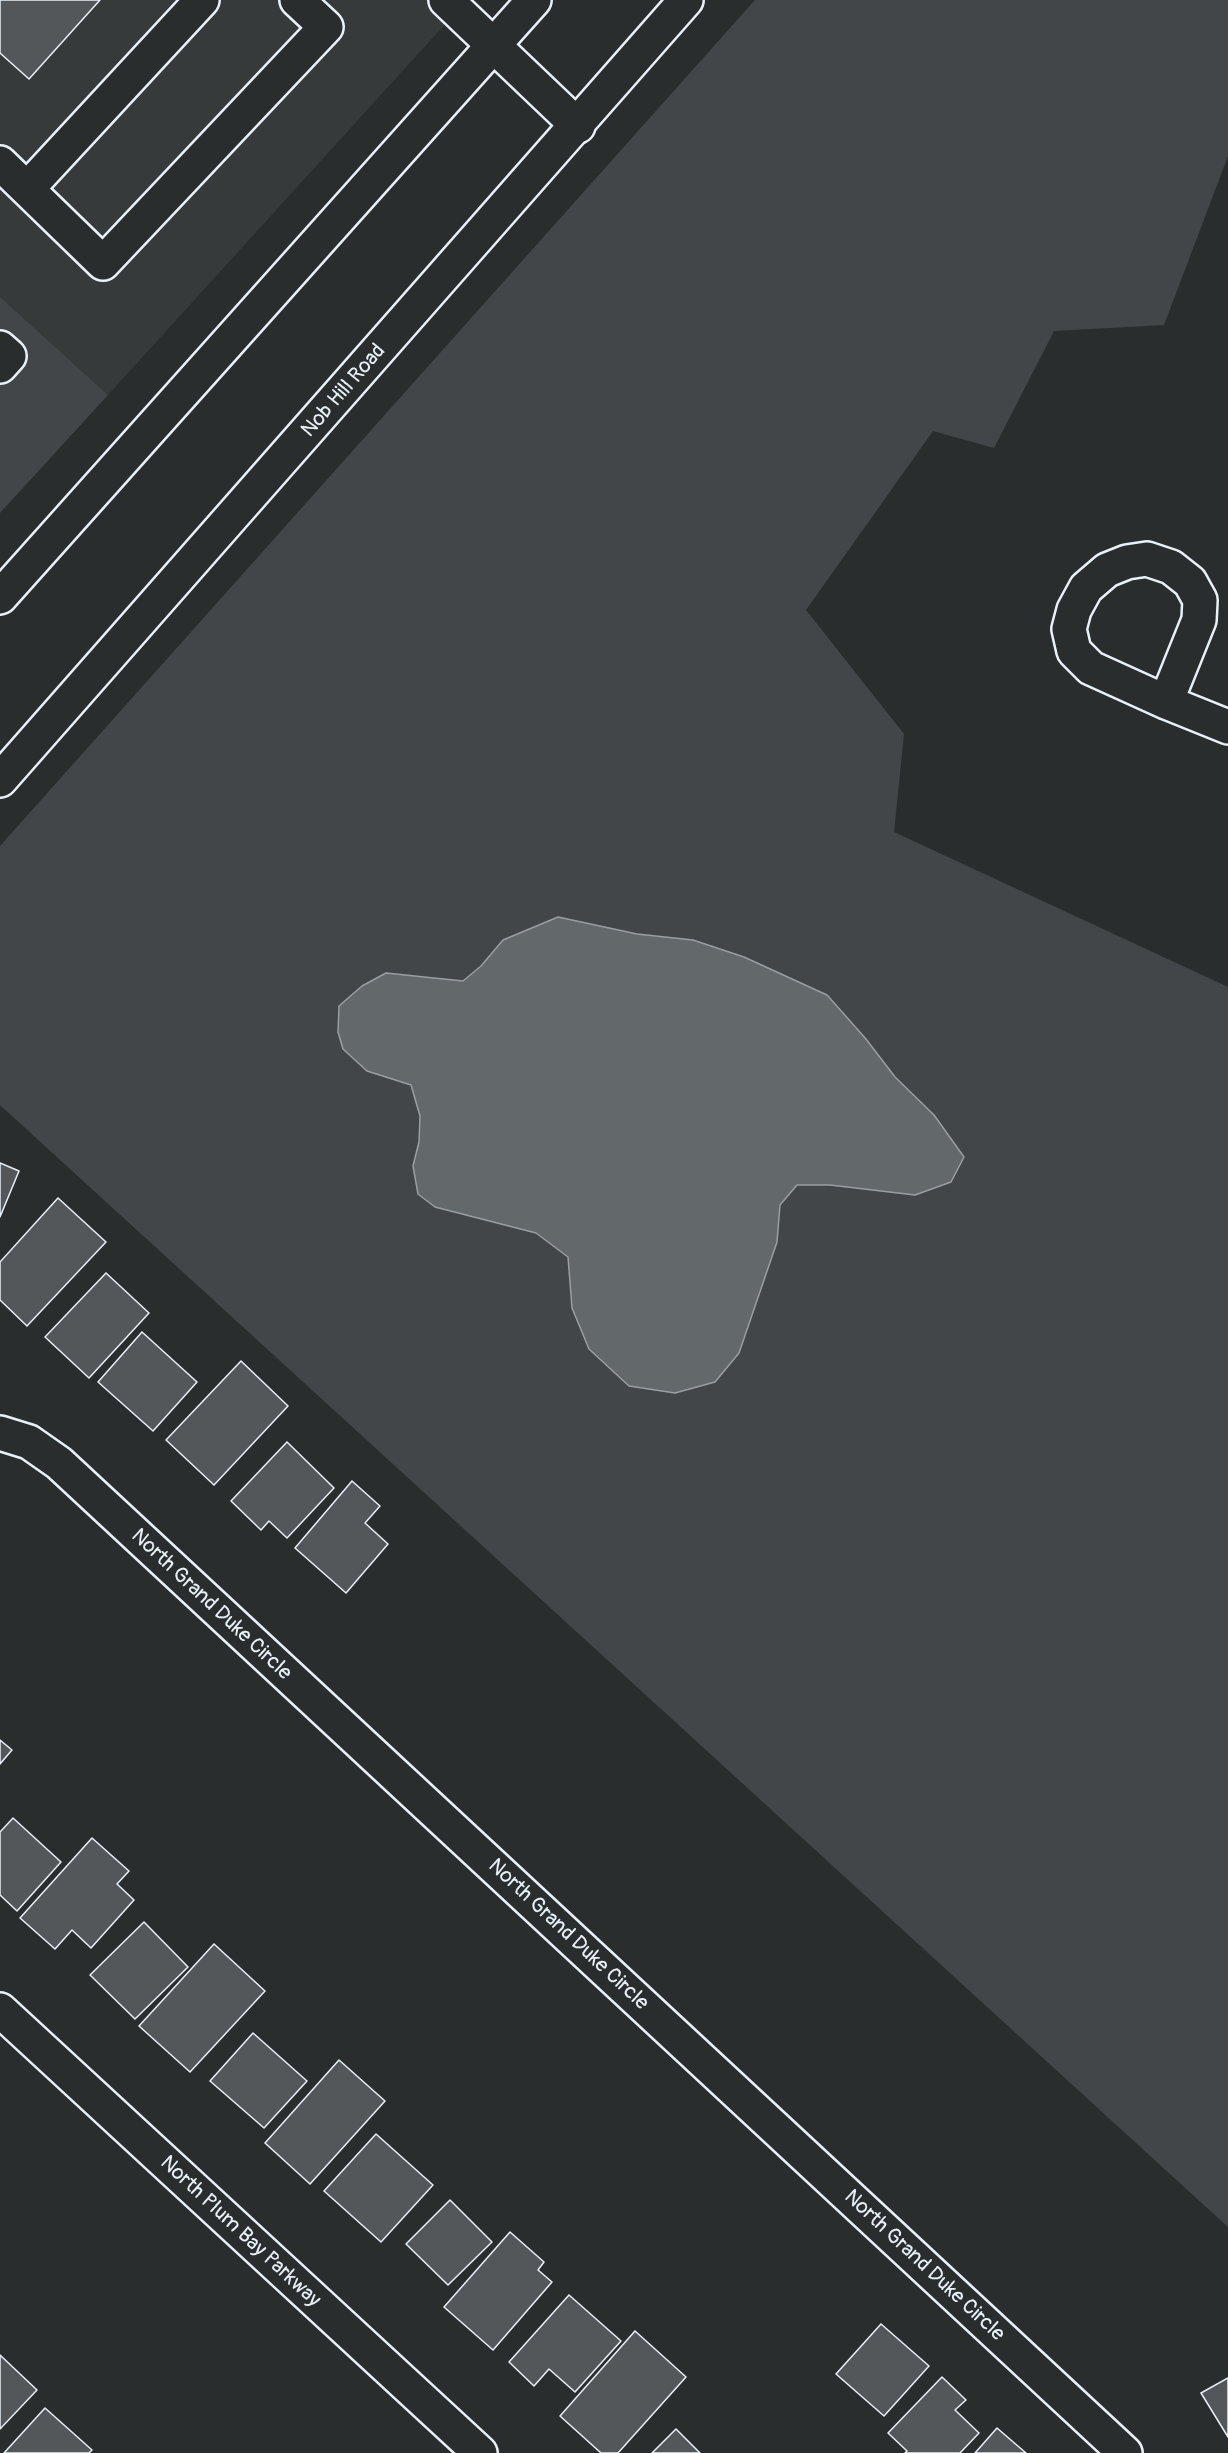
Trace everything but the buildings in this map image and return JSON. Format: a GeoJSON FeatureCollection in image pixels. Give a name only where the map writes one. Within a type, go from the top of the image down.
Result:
{"type":"FeatureCollection","features":[{"type":"Feature","properties":{"kind":"street"},"geometry":{"type":"LineString","coordinates":[[27,189],[202,0]]}},
{"type":"Feature","properties":{"kind":"street"},"geometry":{"type":"LineString","coordinates":[[0,163],[103,263],[326,27],[297,0]]}},
{"type":"Feature","properties":{"kind":"street"},"geometry":{"type":"LineString","coordinates":[[446,0],[578,126]]}},
{"type":"Feature","properties":{"kind":"street"},"geometry":{"type":"LineString","coordinates":[[0,597],[534,0]]}},
{"type":"Feature","properties":{"kind":"street","name":"Nob Hill Road"},"geometry":{"type":"LineString","coordinates":[[0,780],[578,126],[686,0]]}},
{"type":"Feature","properties":{"kind":"street"},"geometry":{"type":"LineString","coordinates":[[0,348],[9,356],[0,366]]}},
{"type":"Feature","properties":{"kind":"street"},"geometry":{"type":"LineString","coordinates":[[1166,702],[1199,620],[1200,600],[1190,582],[1171,567],[1147,559],[1127,562],[1107,570],[1086,588],[1074,610],[1069,629],[1074,651],[1091,669],[1166,702],[1228,727]]}},
{"type":"Feature","properties":{"kind":"street","name":"North Grand Duke Circle"},"geometry":{"type":"LineString","coordinates":[[0,1433],[28,1442],[59,1463],[1125,2453]]}},
{"type":"Feature","properties":{"kind":"street","name":"North Plum Bay Parkway"},"geometry":{"type":"LineString","coordinates":[[0,2010],[480,2453]]}},
{"type":"Feature","properties":{"kind":"shaded area"},"geometry":{"type":"Polygon","coordinates":[[[0,0],[467,0],[108,395],[0,297],[0,0]]]}},
{"type":"Feature","properties":{"kind":"shaded area"},"geometry":{"type":"Polygon","coordinates":[[[755,0],[1228,0],[1228,156],[1164,325],[1054,331],[994,448],[933,431],[806,610],[904,734],[894,832],[1228,987],[1228,2227],[0,1105],[0,846],[755,0]]]}},
{"type":"Feature","properties":{"kind":"shaded area"},"geometry":{"type":"Polygon","coordinates":[[[0,297],[108,395],[0,513],[0,297]]]}},
{"type":"Feature","properties":{"kind":"shaded area"},"geometry":{"type":"Polygon","coordinates":[[[558,917],[637,934],[693,940],[744,957],[827,995],[866,1039],[895,1077],[934,1115],[964,1157],[951,1182],[915,1195],[830,1185],[797,1185],[780,1205],[777,1242],[739,1353],[715,1382],[675,1393],[629,1386],[589,1349],[572,1308],[568,1257],[536,1233],[435,1207],[418,1194],[413,1166],[419,1142],[420,1116],[411,1085],[367,1071],[343,1049],[338,1032],[339,1006],[362,986],[386,973],[463,981],[481,966],[503,940],[558,917]]]}}]}
